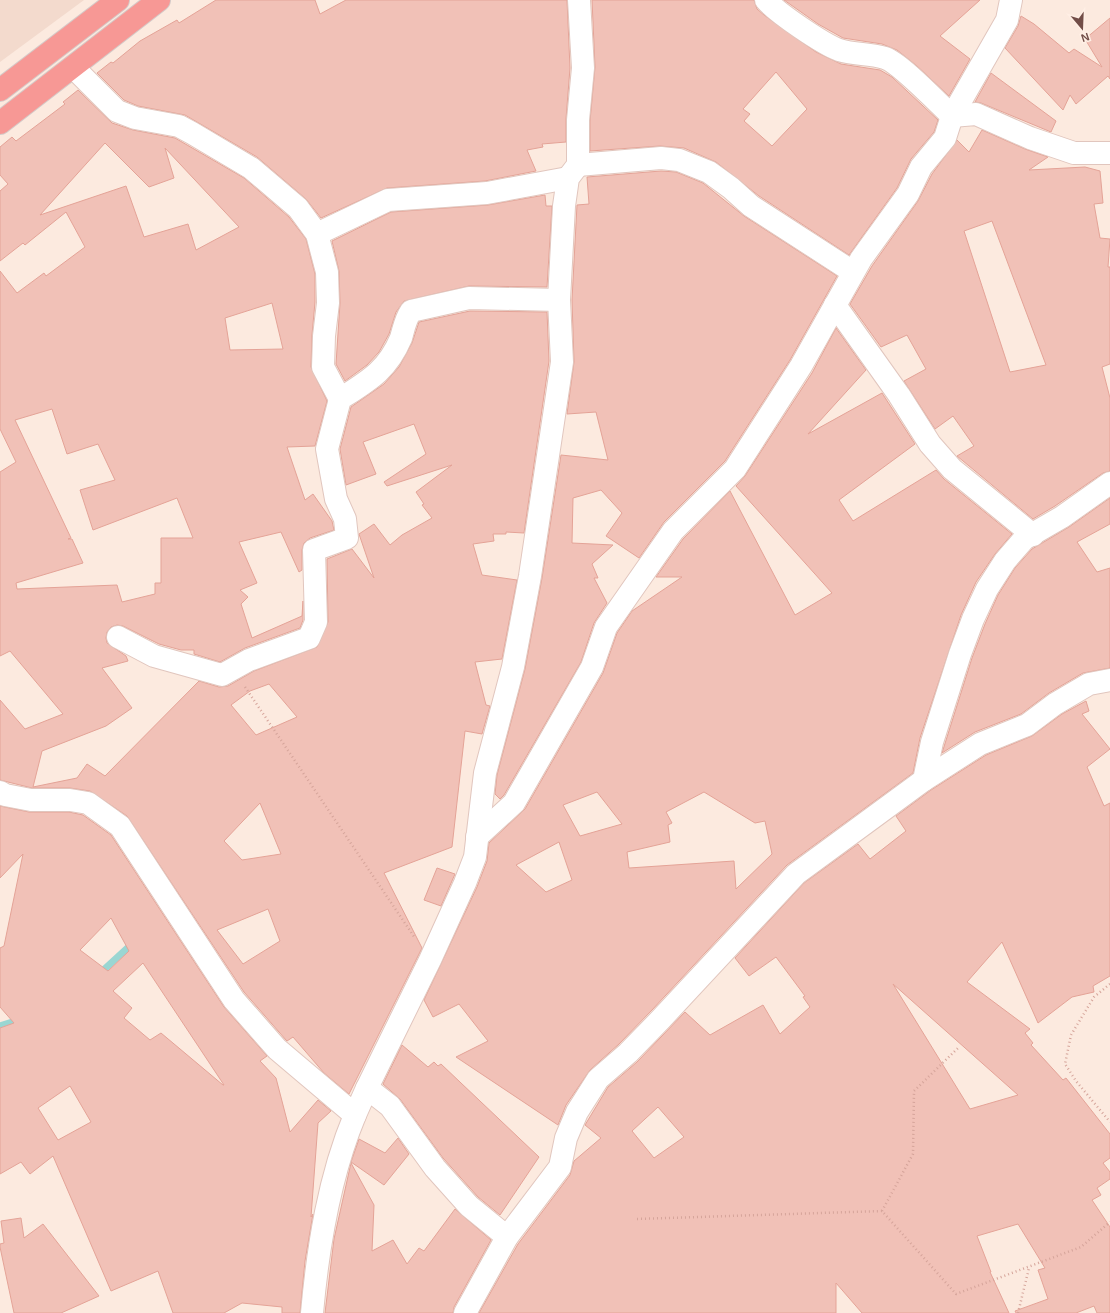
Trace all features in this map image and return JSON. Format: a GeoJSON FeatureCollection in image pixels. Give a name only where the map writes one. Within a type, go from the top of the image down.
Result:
{"type":"FeatureCollection","features":[{"type":"Feature","properties":{"kind":"highway"},"geometry":{"type":"LineString","coordinates":[[0,90],[118,0]]}},
{"type":"Feature","properties":{"kind":"highway"},"geometry":{"type":"LineString","coordinates":[[0,123],[158,0]]}},
{"type":"Feature","properties":{"kind":"street"},"geometry":{"type":"LineString","coordinates":[[312,1313],[316,1271],[329,1199],[347,1134],[367,1088],[466,883],[475,857],[485,773],[513,667],[530,576],[562,362],[559,300],[564,206],[573,171],[583,68],[579,0]]}},
{"type":"Feature","properties":{"kind":"street"},"geometry":{"type":"LineString","coordinates":[[766,0],[770,5],[796,23],[840,50],[886,58],[909,76],[952,116],[976,114],[1030,138],[1074,153],[1110,153]]}},
{"type":"Feature","properties":{"kind":"street"},"geometry":{"type":"LineString","coordinates":[[477,837],[514,803],[592,666],[606,627],[673,531],[735,469],[801,366],[861,258],[908,194],[921,167],[941,145],[945,138],[952,116],[1007,20],[1011,0]]}},
{"type":"Feature","properties":{"kind":"street"},"geometry":{"type":"LineString","coordinates":[[73,67],[117,111],[135,118],[179,126],[251,168],[298,208],[317,234],[327,272],[328,303],[324,336],[323,367],[340,399]]}},
{"type":"Feature","properties":{"kind":"street"},"geometry":{"type":"LineString","coordinates":[[317,234],[388,200],[487,193],[573,171],[661,158],[680,160],[709,172],[731,188],[751,206],[853,272]]}},
{"type":"Feature","properties":{"kind":"street"},"geometry":{"type":"LineString","coordinates":[[118,637],[154,656],[222,675],[248,660],[309,638],[316,622],[314,550],[347,538],[345,519],[336,499],[327,449],[340,399],[377,375],[391,358],[401,337],[405,320],[411,311],[469,298],[559,300]]}},
{"type":"Feature","properties":{"kind":"street"},"geometry":{"type":"LineString","coordinates":[[835,305],[899,395],[934,449],[952,469],[1033,535]]}},
{"type":"Feature","properties":{"kind":"street"},"geometry":{"type":"LineString","coordinates":[[924,780],[932,742],[960,654],[973,619],[987,589],[1005,561],[1024,539],[1033,535],[1105,489],[1110,483]]}},
{"type":"Feature","properties":{"kind":"street"},"geometry":{"type":"LineString","coordinates":[[465,1313],[507,1237],[560,1167],[566,1138],[577,1112],[598,1079],[628,1053],[661,1019],[796,874],[924,780],[980,744],[1027,725],[1055,704],[1089,684],[1110,680]]}},
{"type":"Feature","properties":{"kind":"street"},"geometry":{"type":"LineString","coordinates":[[0,792],[5,795],[32,800],[70,800],[88,803],[120,826],[234,1000],[277,1049],[355,1115]]}},
{"type":"Feature","properties":{"kind":"street"},"geometry":{"type":"LineString","coordinates":[[367,1088],[390,1106],[435,1168],[469,1206],[507,1237]]}},
{"type":"Feature","properties":{"kind":"path"},"geometry":{"type":"LineString","coordinates":[[233,669],[430,960]]}},
{"type":"Feature","properties":{"kind":"path"},"geometry":{"type":"LineString","coordinates":[[1110,984],[1094,997],[1071,1034],[1065,1064],[1076,1081],[1110,1122]]}},
{"type":"Feature","properties":{"kind":"path"},"geometry":{"type":"LineString","coordinates":[[882,1211],[913,1154],[914,1091],[958,1048]]}},
{"type":"Feature","properties":{"kind":"path"},"geometry":{"type":"LineString","coordinates":[[637,1219],[882,1211]]}},
{"type":"Feature","properties":{"kind":"path"},"geometry":{"type":"LineString","coordinates":[[882,1211],[956,1294],[1029,1268],[1081,1246],[1110,1222]]}},
{"type":"Feature","properties":{"kind":"path"},"geometry":{"type":"LineString","coordinates":[[1018,1313],[1029,1268]]}},
{"type":"Feature","properties":{"kind":"shaded area"},"geometry":{"type":"Polygon","coordinates":[[[0,0],[84,0],[0,62],[0,0]]]}},
{"type":"Feature","properties":{"kind":"building"},"geometry":{"type":"Polygon","coordinates":[[[216,0],[315,0],[320,14],[346,0],[567,0],[570,68],[566,119],[566,142],[542,144],[543,147],[527,150],[536,171],[485,181],[387,188],[321,218],[306,199],[257,157],[185,115],[138,106],[124,100],[97,73],[111,62],[113,63],[140,41],[177,20],[179,23],[216,0]]]}},
{"type":"Feature","properties":{"kind":"building"},"geometry":{"type":"Polygon","coordinates":[[[592,0],[754,0],[757,9],[764,15],[816,52],[841,64],[880,70],[892,77],[938,120],[934,132],[911,159],[897,188],[849,255],[759,196],[716,162],[684,148],[660,146],[590,151],[590,121],[595,67],[592,0]],[[776,72],[743,109],[750,114],[744,121],[772,146],[807,109],[776,72]]]}},
{"type":"Feature","properties":{"kind":"building"},"geometry":{"type":"Polygon","coordinates":[[[784,0],[980,0],[940,36],[970,59],[949,96],[917,66],[897,50],[882,44],[843,38],[818,24],[784,0]]]}},
{"type":"Feature","properties":{"kind":"building"},"geometry":{"type":"Polygon","coordinates":[[[1021,16],[1034,24],[1069,53],[1074,49],[1102,67],[1085,39],[1110,18],[1110,79],[1108,76],[1076,104],[1070,95],[1063,110],[1005,48],[1018,26],[1021,16]]]}},
{"type":"Feature","properties":{"kind":"building"},"geometry":{"type":"Polygon","coordinates":[[[991,73],[1056,121],[1051,132],[981,103],[975,102],[991,73]]]}},
{"type":"Feature","properties":{"kind":"building"},"geometry":{"type":"Polygon","coordinates":[[[78,90],[112,123],[133,130],[175,138],[244,178],[289,217],[306,239],[315,274],[315,302],[311,367],[327,401],[315,446],[287,447],[305,500],[313,494],[332,521],[334,530],[310,538],[304,543],[302,550],[302,570],[299,572],[281,532],[239,542],[257,583],[240,590],[248,597],[241,604],[252,638],[302,616],[303,601],[303,620],[300,628],[245,648],[220,662],[194,654],[194,650],[181,650],[159,644],[123,626],[117,625],[111,627],[107,632],[107,643],[126,656],[128,661],[102,668],[132,708],[106,726],[42,751],[33,787],[77,778],[87,764],[105,776],[199,681],[219,687],[228,686],[254,671],[317,647],[328,622],[327,559],[352,549],[374,578],[359,534],[374,524],[390,545],[402,535],[432,518],[422,505],[424,504],[416,492],[452,465],[387,486],[384,482],[426,454],[414,424],[363,442],[376,474],[346,485],[340,449],[351,407],[384,384],[399,367],[412,343],[419,322],[470,311],[547,312],[549,361],[524,533],[506,532],[506,534],[493,534],[494,541],[473,544],[482,575],[517,580],[502,659],[475,662],[486,705],[490,706],[482,734],[465,731],[452,847],[384,873],[422,948],[349,1094],[324,1073],[293,1037],[287,1041],[244,992],[127,816],[90,791],[70,788],[32,788],[0,780],[0,700],[25,729],[63,714],[10,651],[0,656],[0,472],[16,462],[0,429],[0,271],[17,293],[44,273],[46,276],[85,247],[66,212],[25,245],[23,243],[0,261],[0,191],[8,184],[0,175],[0,147],[12,137],[16,141],[65,104],[63,102],[78,90]],[[105,143],[40,215],[126,186],[144,237],[188,224],[196,250],[239,227],[165,148],[174,178],[149,187],[105,143]],[[272,303],[225,318],[230,350],[283,349],[272,303]],[[52,409],[15,420],[71,538],[68,539],[72,539],[83,563],[16,583],[17,589],[117,585],[122,602],[155,594],[155,583],[161,583],[161,538],[193,538],[177,498],[93,530],[80,490],[115,480],[98,444],[67,454],[52,409]],[[269,684],[250,691],[231,705],[256,735],[297,717],[269,684]],[[260,803],[224,841],[242,860],[281,854],[260,803]],[[268,909],[217,930],[243,964],[280,941],[268,909]]]}},
{"type":"Feature","properties":{"kind":"building"},"geometry":{"type":"Polygon","coordinates":[[[982,130],[1025,149],[1048,157],[1029,170],[1085,167],[1100,171],[1103,203],[1094,204],[1100,238],[1110,239],[1108,267],[1110,267],[1110,364],[1102,367],[1110,398],[1110,471],[1103,473],[1055,506],[1033,519],[957,456],[974,446],[953,416],[935,429],[904,381],[926,369],[907,335],[881,347],[850,304],[872,266],[918,201],[932,174],[957,140],[969,152],[982,130]],[[992,221],[964,231],[1010,372],[1046,365],[992,221]]]}},
{"type":"Feature","properties":{"kind":"building"},"geometry":{"type":"Polygon","coordinates":[[[661,171],[676,172],[703,183],[744,216],[837,276],[790,360],[725,461],[664,522],[639,558],[606,536],[622,513],[601,490],[573,498],[572,543],[613,545],[592,564],[598,578],[594,578],[607,603],[594,623],[581,662],[504,795],[500,799],[495,794],[497,775],[525,669],[542,578],[561,455],[608,460],[596,412],[567,414],[574,362],[572,300],[577,205],[589,204],[587,177],[661,171]]]}},
{"type":"Feature","properties":{"kind":"building"},"geometry":{"type":"Polygon","coordinates":[[[545,195],[546,206],[552,206],[547,287],[469,286],[404,301],[396,312],[389,334],[379,352],[367,365],[345,381],[336,364],[340,303],[339,271],[332,241],[391,212],[488,205],[545,195]]]}},
{"type":"Feature","properties":{"kind":"building"},"geometry":{"type":"Polygon","coordinates":[[[836,328],[866,370],[808,434],[882,393],[915,444],[839,500],[853,521],[936,470],[944,479],[1012,534],[995,554],[976,582],[961,615],[920,738],[913,773],[787,865],[652,1010],[619,1044],[590,1070],[566,1105],[558,1125],[456,1057],[488,1041],[459,1004],[433,1017],[424,1000],[477,887],[487,861],[489,843],[525,809],[603,673],[617,633],[632,611],[682,577],[656,577],[683,539],[730,491],[795,615],[832,593],[736,486],[745,476],[812,373],[836,328]],[[597,792],[563,805],[580,836],[622,824],[597,792]],[[704,792],[666,812],[672,823],[668,825],[670,842],[627,852],[629,868],[734,861],[736,889],[772,854],[765,821],[755,823],[704,792]],[[559,842],[516,865],[546,892],[572,880],[559,842]]]}},
{"type":"Feature","properties":{"kind":"building"},"geometry":{"type":"Polygon","coordinates":[[[1110,498],[1110,524],[1077,542],[1097,572],[1110,568],[1110,668],[1083,673],[1049,693],[1021,714],[975,732],[942,753],[972,658],[985,624],[998,595],[1015,568],[1032,549],[1069,527],[1110,498]]]}},
{"type":"Feature","properties":{"kind":"building"},"geometry":{"type":"Polygon","coordinates":[[[1086,701],[1089,711],[1082,714],[1110,749],[1087,767],[1104,806],[1110,803],[1110,976],[1093,986],[1094,992],[1072,997],[1038,1023],[1002,942],[967,982],[1030,1029],[1025,1033],[1033,1043],[1031,1045],[1063,1080],[1066,1078],[1110,1134],[1110,1158],[1103,1163],[1110,1172],[1110,1179],[1097,1188],[1101,1195],[1092,1200],[1110,1227],[1110,1313],[1097,1313],[1094,1306],[1076,1313],[1016,1313],[1015,1311],[1048,1299],[1038,1270],[1045,1268],[1018,1224],[977,1236],[990,1272],[1009,1313],[862,1313],[836,1283],[836,1313],[479,1313],[518,1244],[570,1175],[574,1161],[601,1138],[585,1125],[608,1087],[637,1062],[685,1012],[710,1035],[763,1005],[780,1034],[810,1007],[803,997],[805,996],[776,957],[749,976],[735,958],[804,883],[858,844],[870,859],[906,831],[896,816],[931,790],[986,755],[1032,736],[1062,714],[1086,701]],[[893,984],[970,1109],[1018,1095],[893,984]],[[658,1107],[632,1131],[654,1158],[684,1137],[658,1107]]]}},
{"type":"Feature","properties":{"kind":"building"},"geometry":{"type":"Polygon","coordinates":[[[0,806],[29,812],[69,812],[83,815],[111,835],[224,1007],[267,1056],[260,1061],[276,1078],[290,1132],[318,1100],[331,1111],[318,1123],[311,1217],[313,1214],[305,1261],[300,1313],[282,1313],[282,1307],[242,1303],[224,1313],[173,1313],[158,1271],[111,1291],[53,1156],[30,1174],[21,1162],[0,1174],[0,1028],[14,1023],[0,1007],[0,948],[4,946],[23,854],[0,878],[0,806]],[[111,918],[80,950],[108,971],[129,951],[111,918]],[[143,963],[113,991],[132,1008],[124,1018],[150,1040],[161,1033],[224,1085],[143,963]],[[70,1086],[38,1108],[58,1140],[91,1122],[70,1086]]]}},
{"type":"Feature","properties":{"kind":"building"},"geometry":{"type":"Polygon","coordinates":[[[437,868],[455,874],[441,906],[424,900],[437,868]]]}},
{"type":"Feature","properties":{"kind":"building"},"geometry":{"type":"Polygon","coordinates":[[[402,1045],[428,1067],[434,1062],[438,1066],[441,1064],[539,1157],[500,1215],[478,1197],[443,1158],[400,1099],[383,1084],[402,1045]]]}},
{"type":"Feature","properties":{"kind":"building"},"geometry":{"type":"Polygon","coordinates":[[[398,1138],[409,1154],[384,1185],[351,1162],[359,1139],[385,1153],[398,1138]]]}},
{"type":"Feature","properties":{"kind":"building"},"geometry":{"type":"Polygon","coordinates":[[[351,1163],[374,1205],[372,1251],[393,1240],[407,1264],[419,1248],[424,1251],[455,1209],[491,1240],[454,1307],[453,1313],[325,1313],[334,1239],[351,1163]]]}},
{"type":"Feature","properties":{"kind":"building"},"geometry":{"type":"Polygon","coordinates":[[[21,1218],[24,1238],[43,1224],[99,1296],[61,1313],[14,1313],[0,1247],[0,1244],[4,1243],[1,1221],[21,1218]]]}},
{"type":"Feature","properties":{"kind":"waterway"},"geometry":{"type":"LineString","coordinates":[[98,975],[134,942]]}},
{"type":"Feature","properties":{"kind":"waterway"},"geometry":{"type":"LineString","coordinates":[[0,1026],[22,1019]]}}]}
